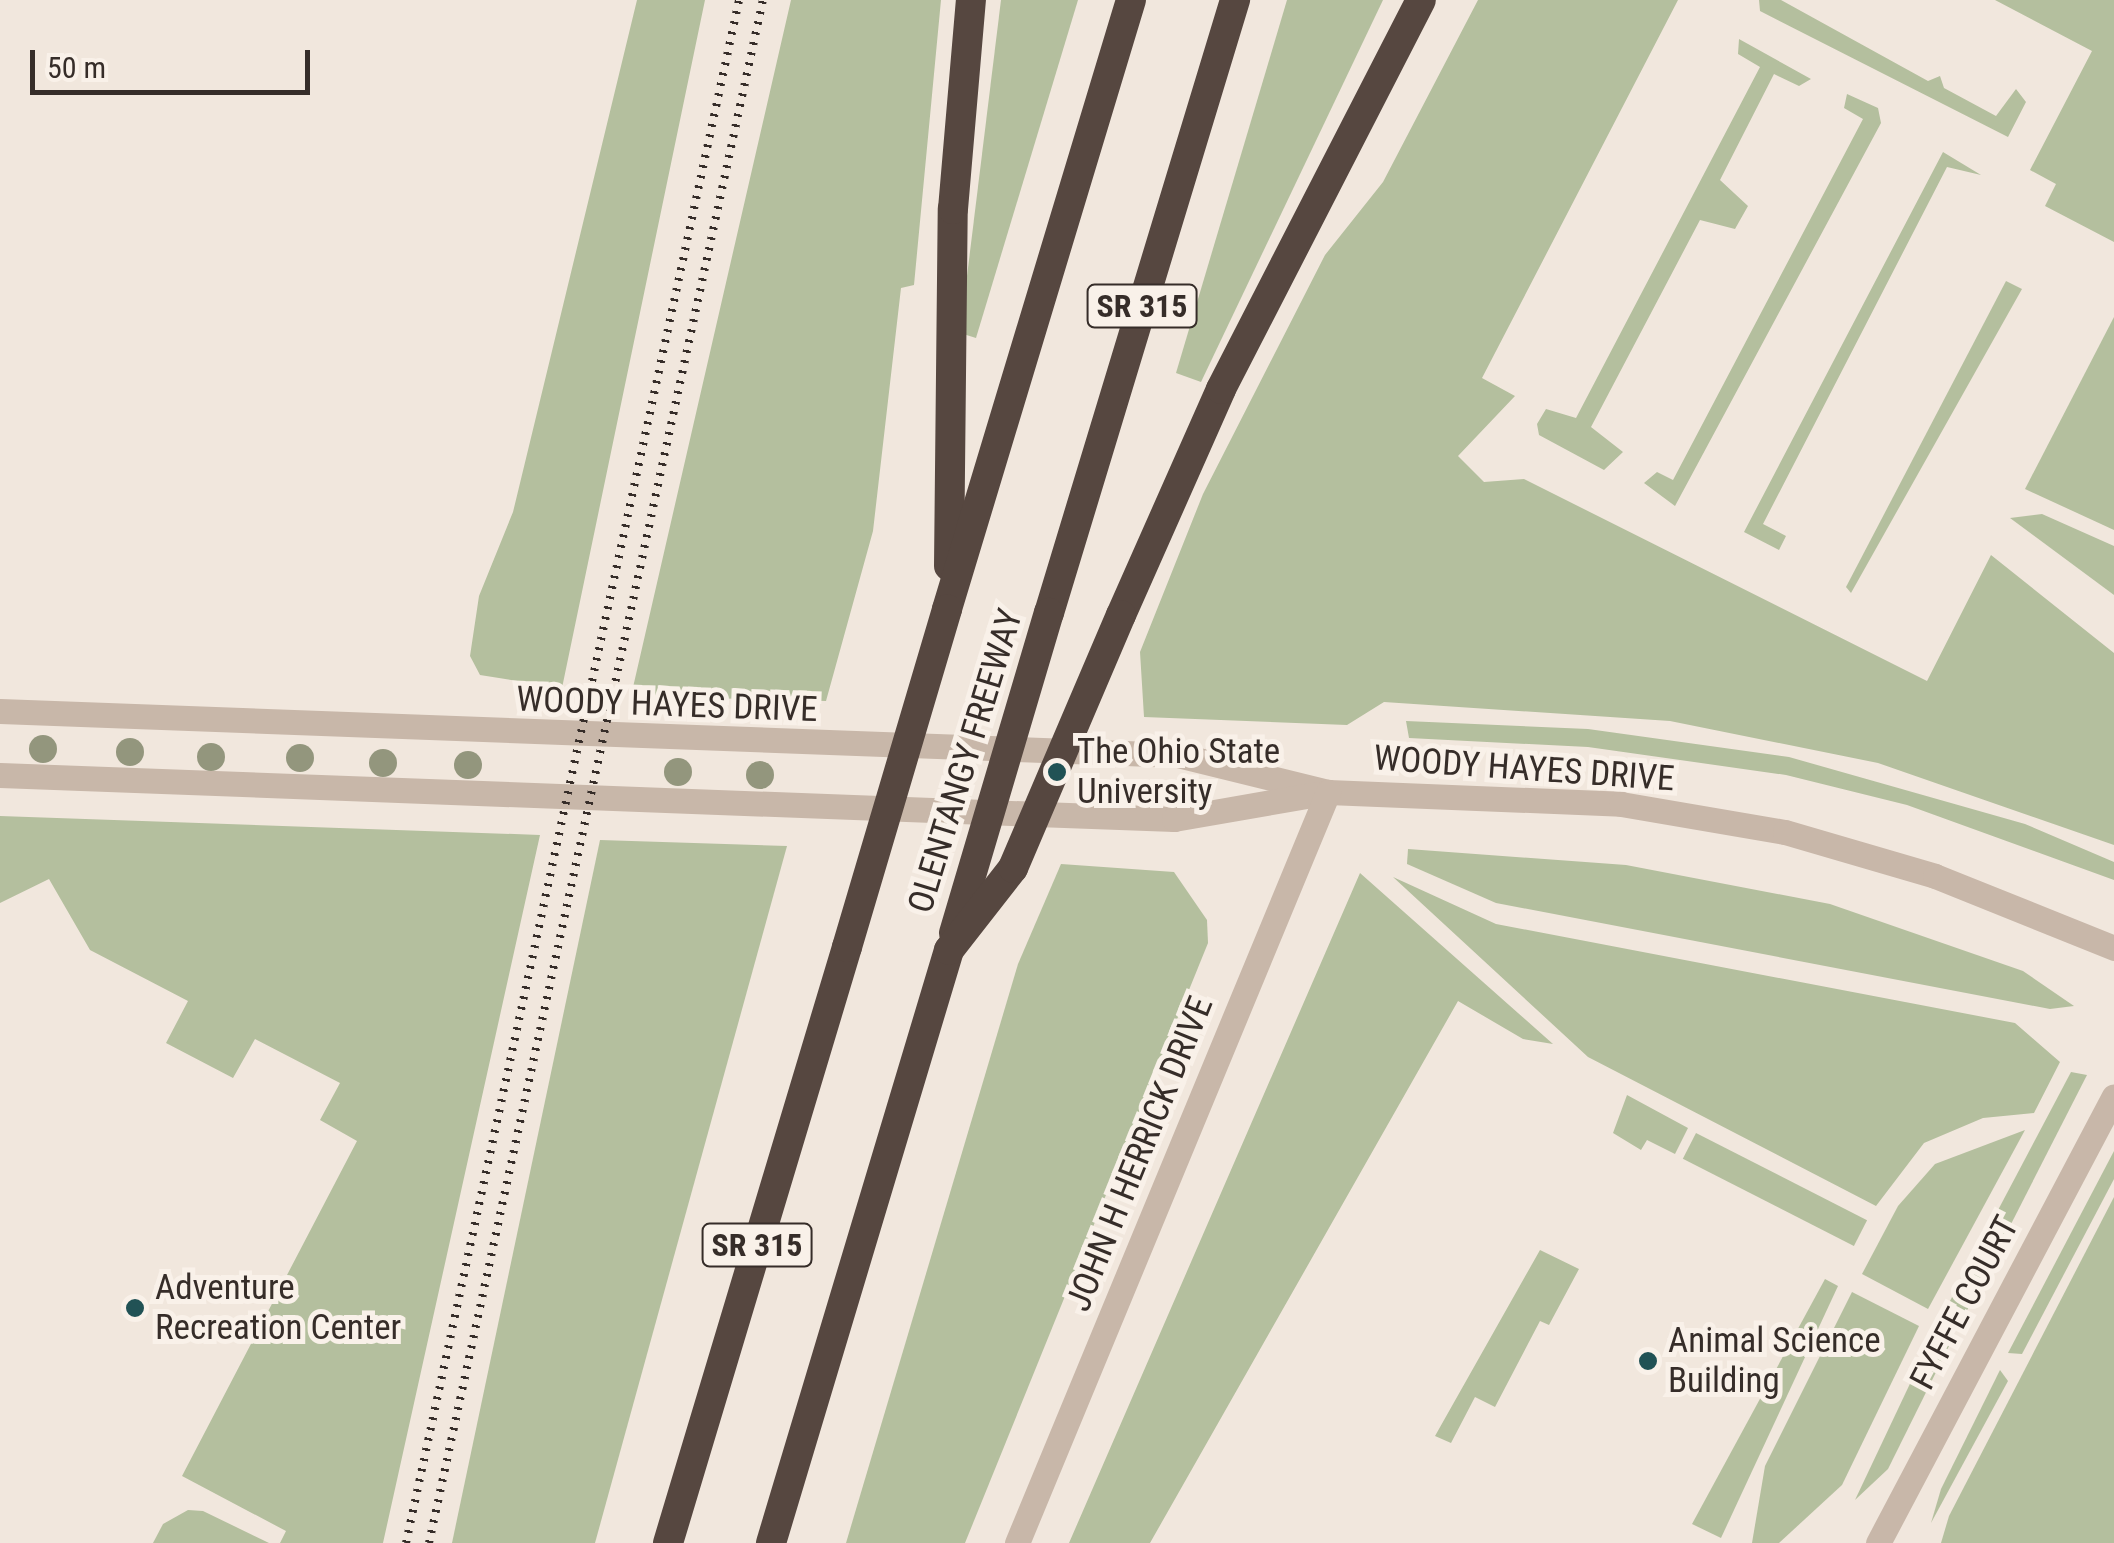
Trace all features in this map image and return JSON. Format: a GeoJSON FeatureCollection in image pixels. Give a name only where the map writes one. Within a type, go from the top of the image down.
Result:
{"type":"FeatureCollection","features":[{"type":"Feature","properties":{"kind":"highway"},"geometry":{"type":"LineString","coordinates":[[947,609],[953,209],[971,0]]}},
{"type":"Feature","properties":{"kind":"highway","name":"OLENTANGY FREEWAY"},"geometry":{"type":"LineString","coordinates":[[668,1543],[1131,0]]}},
{"type":"Feature","properties":{"kind":"highway","name":"OLENTANGY FREEWAY"},"geometry":{"type":"LineString","coordinates":[[771,1543],[1235,0]]}},
{"type":"Feature","properties":{"kind":"highway"},"geometry":{"type":"LineString","coordinates":[[949,950],[1013,868],[1221,389],[1421,0]]}},
{"type":"Feature","properties":{"kind":"street","name":"WOODY HAYES DRIVE"},"geometry":{"type":"LineString","coordinates":[[0,711],[1178,756],[1328,792],[1621,804],[1785,832],[1935,876],[2114,948]]}},
{"type":"Feature","properties":{"kind":"street","name":"WOODY HAYES DRIVE"},"geometry":{"type":"LineString","coordinates":[[0,775],[1174,819],[1328,792]]}},
{"type":"Feature","properties":{"kind":"street","name":"JOHN H HERRICK DRIVE"},"geometry":{"type":"LineString","coordinates":[[1018,1543],[1328,792]]}},
{"type":"Feature","properties":{"kind":"street","name":"FYFFE COURT"},"geometry":{"type":"LineString","coordinates":[[1878,1543],[2114,1096]]}},
{"type":"Feature","properties":{"kind":"green space"},"geometry":{"type":"Polygon","coordinates":[[[637,0],[705,0],[562,688],[480,675],[470,656],[479,596],[513,512],[637,0]]]}},
{"type":"Feature","properties":{"kind":"green space"},"geometry":{"type":"Polygon","coordinates":[[[791,0],[941,0],[914,285],[901,288],[873,531],[826,701],[631,696],[791,0]]]}},
{"type":"Feature","properties":{"kind":"green space"},"geometry":{"type":"Polygon","coordinates":[[[1001,0],[1078,0],[976,338],[960,333],[1001,0]]]}},
{"type":"Feature","properties":{"kind":"green space"},"geometry":{"type":"Polygon","coordinates":[[[1287,0],[1383,0],[1201,382],[1176,373],[1287,0]]]}},
{"type":"Feature","properties":{"kind":"green space"},"geometry":{"type":"Polygon","coordinates":[[[1478,0],[1678,0],[1482,378],[1515,396],[1458,456],[1484,482],[1524,479],[1927,681],[1991,555],[2114,653],[2114,845],[1878,763],[1670,721],[1384,702],[1347,725],[1144,717],[1140,652],[1203,494],[1325,255],[1383,182],[1478,0]]]}},
{"type":"Feature","properties":{"kind":"green space"},"geometry":{"type":"Polygon","coordinates":[[[1759,0],[1781,0],[1928,81],[1940,76],[1944,88],[1996,116],[2016,89],[2026,102],[2008,137],[1760,11],[1759,0]]]}},
{"type":"Feature","properties":{"kind":"green space"},"geometry":{"type":"Polygon","coordinates":[[[1995,0],[2114,0],[2114,242],[2045,206],[2056,184],[2030,170],[2092,51],[1995,0]]]}},
{"type":"Feature","properties":{"kind":"green space"},"geometry":{"type":"Polygon","coordinates":[[[1739,39],[1811,79],[1799,86],[1774,74],[1720,180],[1748,206],[1735,229],[1700,220],[1591,427],[1623,452],[1604,470],[1539,435],[1537,424],[1546,409],[1576,418],[1760,67],[1738,54],[1739,39]]]}},
{"type":"Feature","properties":{"kind":"green space"},"geometry":{"type":"Polygon","coordinates":[[[1847,94],[1878,108],[1881,123],[1675,506],[1644,483],[1657,472],[1673,480],[1863,119],[1844,108],[1847,94]]]}},
{"type":"Feature","properties":{"kind":"green space"},"geometry":{"type":"Polygon","coordinates":[[[1943,152],[1981,175],[1947,167],[1763,524],[1786,536],[1779,550],[1744,532],[1943,152]]]}},
{"type":"Feature","properties":{"kind":"green space"},"geometry":{"type":"Polygon","coordinates":[[[2006,281],[2022,289],[1851,593],[1846,587],[2006,281]]]}},
{"type":"Feature","properties":{"kind":"green space"},"geometry":{"type":"Polygon","coordinates":[[[2114,317],[2114,530],[2025,489],[2114,317]]]}},
{"type":"Feature","properties":{"kind":"green space"},"geometry":{"type":"Polygon","coordinates":[[[2042,514],[2114,546],[2114,595],[2010,518],[2042,514]]]}},
{"type":"Feature","properties":{"kind":"green space"},"geometry":{"type":"Polygon","coordinates":[[[1406,721],[1588,729],[1789,757],[2025,824],[2114,862],[2114,880],[1907,805],[1786,775],[1588,747],[1409,738],[1406,721]]]}},
{"type":"Feature","properties":{"kind":"green space"},"geometry":{"type":"Polygon","coordinates":[[[0,816],[540,835],[383,1543],[280,1543],[286,1531],[182,1476],[357,1141],[320,1120],[340,1083],[255,1039],[233,1078],[166,1043],[188,1001],[90,950],[49,879],[0,903],[0,816]]]}},
{"type":"Feature","properties":{"kind":"green space"},"geometry":{"type":"Polygon","coordinates":[[[600,840],[787,846],[595,1543],[452,1543],[600,840]]]}},
{"type":"Feature","properties":{"kind":"green space"},"geometry":{"type":"Polygon","coordinates":[[[1408,849],[1626,865],[1830,904],[2023,971],[2074,1006],[2050,1009],[1496,903],[1407,864],[1408,849]]]}},
{"type":"Feature","properties":{"kind":"green space"},"geometry":{"type":"Polygon","coordinates":[[[1061,864],[1174,872],[1207,920],[1208,943],[965,1543],[846,1543],[1018,964],[1061,864]]]}},
{"type":"Feature","properties":{"kind":"green space"},"geometry":{"type":"Polygon","coordinates":[[[1360,873],[1553,1044],[1523,1039],[1458,1001],[1150,1543],[1069,1543],[1360,873]]]}},
{"type":"Feature","properties":{"kind":"green space"},"geometry":{"type":"Polygon","coordinates":[[[1393,877],[1496,924],[2015,1023],[2060,1062],[2034,1113],[1983,1118],[1924,1143],[1876,1206],[1588,1057],[1393,877]]]}},
{"type":"Feature","properties":{"kind":"green space"},"geometry":{"type":"Polygon","coordinates":[[[2071,1072],[2087,1075],[1958,1328],[1941,1318],[2071,1072]]]}},
{"type":"Feature","properties":{"kind":"green space"},"geometry":{"type":"Polygon","coordinates":[[[1627,1095],[1688,1128],[1675,1154],[1647,1140],[1641,1150],[1613,1133],[1627,1095]]]}},
{"type":"Feature","properties":{"kind":"green space"},"geometry":{"type":"Polygon","coordinates":[[[2025,1130],[1928,1309],[1862,1274],[1898,1206],[1935,1164],[2025,1130]]]}},
{"type":"Feature","properties":{"kind":"green space"},"geometry":{"type":"Polygon","coordinates":[[[1696,1133],[1867,1220],[1854,1246],[1683,1159],[1696,1133]]]}},
{"type":"Feature","properties":{"kind":"green space"},"geometry":{"type":"Polygon","coordinates":[[[2114,1151],[2114,1179],[2022,1354],[2008,1353],[2114,1151]]]}},
{"type":"Feature","properties":{"kind":"green space"},"geometry":{"type":"Polygon","coordinates":[[[2114,1197],[2114,1543],[1941,1543],[1949,1516],[2114,1197]]]}},
{"type":"Feature","properties":{"kind":"green space"},"geometry":{"type":"Polygon","coordinates":[[[1540,1250],[1579,1269],[1549,1325],[1540,1321],[1495,1407],[1475,1397],[1451,1443],[1435,1436],[1540,1250]]]}},
{"type":"Feature","properties":{"kind":"green space"},"geometry":{"type":"Polygon","coordinates":[[[1825,1279],[1838,1286],[1721,1538],[1692,1524],[1825,1279]]]}},
{"type":"Feature","properties":{"kind":"green space"},"geometry":{"type":"Polygon","coordinates":[[[1852,1292],[1919,1326],[1842,1485],[1779,1543],[1752,1543],[1765,1466],[1852,1292]]]}},
{"type":"Feature","properties":{"kind":"green space"},"geometry":{"type":"Polygon","coordinates":[[[1933,1335],[1951,1342],[1888,1469],[1855,1500],[1933,1335]]]}},
{"type":"Feature","properties":{"kind":"green space"},"geometry":{"type":"Polygon","coordinates":[[[2000,1370],[2008,1381],[1931,1523],[1941,1489],[2000,1370]]]}},
{"type":"Feature","properties":{"kind":"green space"},"geometry":{"type":"Polygon","coordinates":[[[188,1510],[203,1511],[269,1543],[153,1543],[163,1524],[188,1510]]]}},
{"type":"Feature","properties":{"kind":"railway"},"geometry":{"type":"LineString","coordinates":[[406,1543],[739,0]]}},
{"type":"Feature","properties":{"kind":"railway"},"geometry":{"type":"LineString","coordinates":[[429,1543],[763,0]]}},
{"type":"Feature","properties":{"kind":"place","name":"The Ohio State University"},"geometry":{"type":"Point","coordinates":[1057,772]}},
{"type":"Feature","properties":{"kind":"place","name":"Adventure Recreation Center"},"geometry":{"type":"Point","coordinates":[135,1308]}},
{"type":"Feature","properties":{"kind":"place","name":"Animal Science Building"},"geometry":{"type":"Point","coordinates":[1648,1361]}}]}
